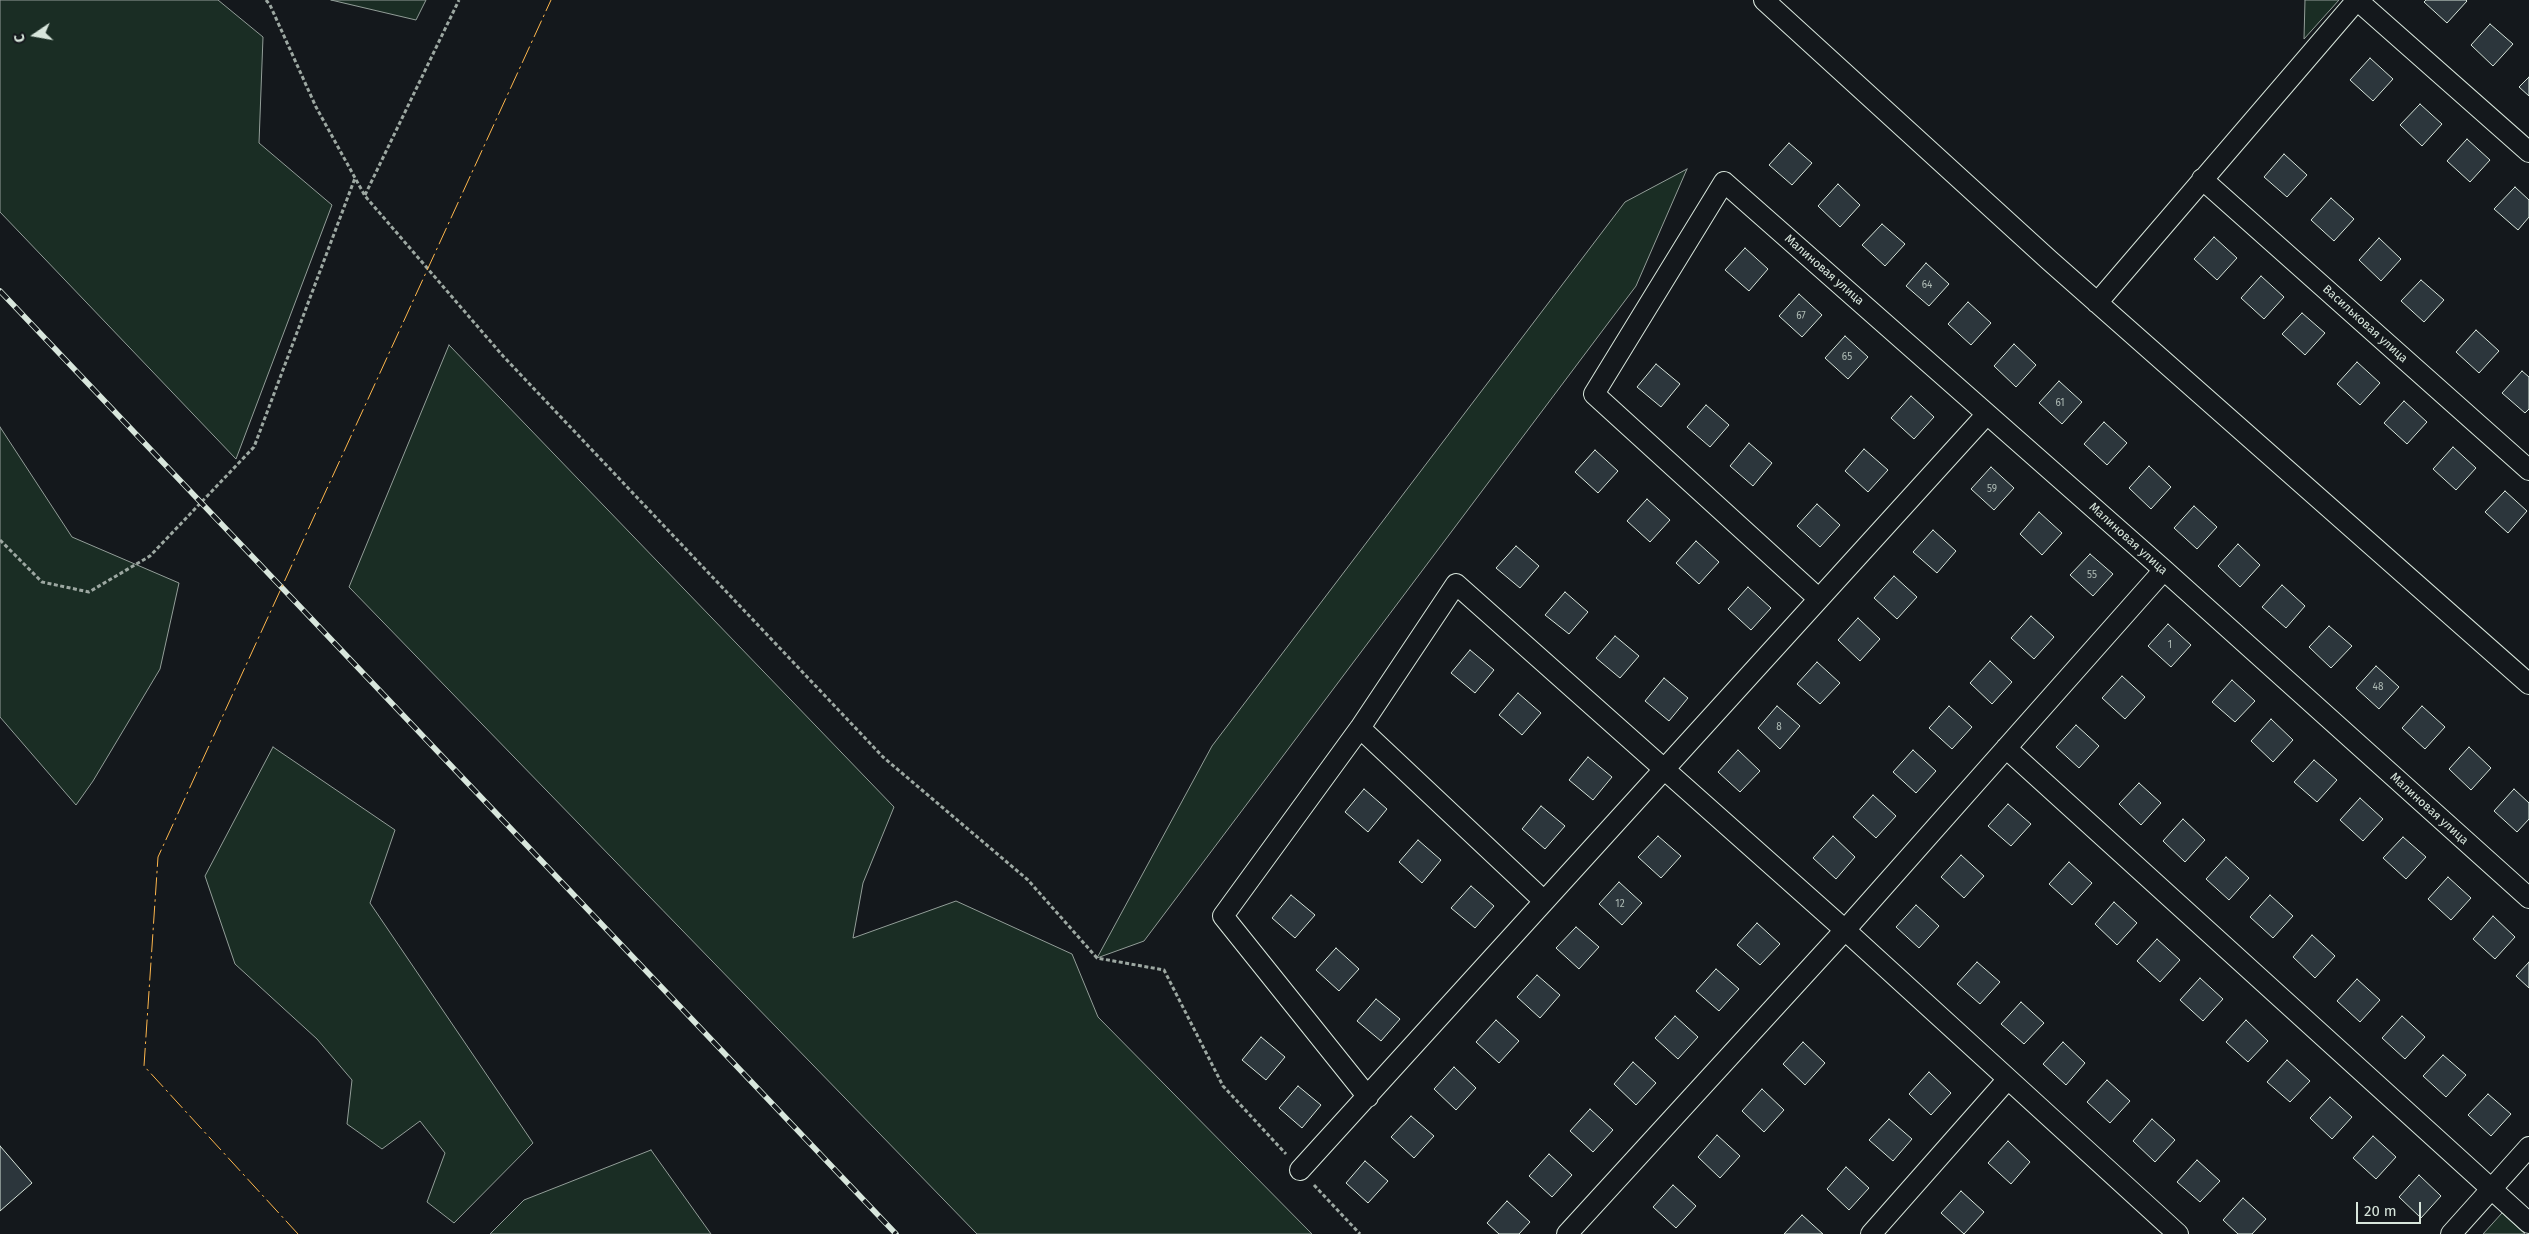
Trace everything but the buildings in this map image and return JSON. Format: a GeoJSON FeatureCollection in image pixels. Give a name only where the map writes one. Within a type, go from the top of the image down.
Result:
{"type":"FeatureCollection","features":[{"type":"Feature","properties":{"kind":"street"},"geometry":{"type":"LineString","coordinates":[[1764,0],[2097,303],[2529,684]]}},
{"type":"Feature","properties":{"kind":"street"},"geometry":{"type":"LineString","coordinates":[[2097,303],[2357,0],[2529,152]]}},
{"type":"Feature","properties":{"kind":"street","name":"Васильковая улица"},"geometry":{"type":"LineString","coordinates":[[2202,179],[2529,470]]}},
{"type":"Feature","properties":{"kind":"street","name":"Малиновая улица"},"geometry":{"type":"LineString","coordinates":[[1819,599],[1594,394],[1724,182],[2164,570],[2529,898]]}},
{"type":"Feature","properties":{"kind":"street"},"geometry":{"type":"LineString","coordinates":[[1300,1170],[1987,414]]}},
{"type":"Feature","properties":{"kind":"street"},"geometry":{"type":"LineString","coordinates":[[1567,1234],[1845,930],[2164,570]]}},
{"type":"Feature","properties":{"kind":"street"},"geometry":{"type":"LineString","coordinates":[[1368,1097],[1223,916],[1360,728],[1456,584],[1845,930],[2175,1233]]}},
{"type":"Feature","properties":{"kind":"street"},"geometry":{"type":"LineString","coordinates":[[1360,728],[1544,901]]}},
{"type":"Feature","properties":{"kind":"street"},"geometry":{"type":"LineString","coordinates":[[2006,748],[2529,1224]]}},
{"type":"Feature","properties":{"kind":"street"},"geometry":{"type":"LineString","coordinates":[[1870,1234],[2007,1080]]}},
{"type":"Feature","properties":{"kind":"street"},"geometry":{"type":"LineString","coordinates":[[2450,1234],[2529,1148]]}},
{"type":"Feature","properties":{"kind":"path"},"geometry":{"type":"LineString","coordinates":[[266,0],[316,106],[365,196],[503,356],[883,756],[1028,880],[1097,958],[1164,970],[1223,1086],[1360,1234]]}},
{"type":"Feature","properties":{"kind":"path"},"geometry":{"type":"LineString","coordinates":[[365,196],[459,0]]}},
{"type":"Feature","properties":{"kind":"path"},"geometry":{"type":"LineString","coordinates":[[0,540],[42,582],[89,592],[150,556],[254,448],[355,177]]}},
{"type":"Feature","properties":{"kind":"green space"},"geometry":{"type":"Polygon","coordinates":[[[0,0],[218,0],[263,37],[259,143],[332,205],[236,459],[0,212],[0,0]]]}},
{"type":"Feature","properties":{"kind":"green space"},"geometry":{"type":"Polygon","coordinates":[[[331,0],[426,0],[416,20],[331,0]]]}},
{"type":"Feature","properties":{"kind":"green space"},"geometry":{"type":"Polygon","coordinates":[[[2305,0],[2339,0],[2304,39],[2305,0]]]}},
{"type":"Feature","properties":{"kind":"green space"},"geometry":{"type":"Polygon","coordinates":[[[1687,169],[1636,286],[1144,941],[1097,958],[1212,746],[1625,202],[1687,169]]]}},
{"type":"Feature","properties":{"kind":"green space"},"geometry":{"type":"Polygon","coordinates":[[[449,345],[894,807],[863,883],[853,938],[956,901],[1072,954],[1098,1017],[1312,1234],[977,1234],[349,587],[449,345]]]}},
{"type":"Feature","properties":{"kind":"green space"},"geometry":{"type":"Polygon","coordinates":[[[0,427],[72,537],[179,583],[160,669],[93,781],[76,805],[0,717],[0,427]]]}},
{"type":"Feature","properties":{"kind":"green space"},"geometry":{"type":"Polygon","coordinates":[[[273,747],[395,830],[370,903],[533,1143],[454,1223],[427,1202],[445,1153],[420,1121],[382,1149],[347,1124],[352,1080],[317,1039],[235,964],[205,876],[273,747]]]}},
{"type":"Feature","properties":{"kind":"green space"},"geometry":{"type":"Polygon","coordinates":[[[651,1150],[711,1234],[490,1234],[524,1200],[651,1150]]]}},
{"type":"Feature","properties":{"kind":"green space"},"geometry":{"type":"Polygon","coordinates":[[[2502,1213],[2525,1234],[2483,1234],[2502,1213]]]}},
{"type":"Feature","properties":{"kind":"railway"},"geometry":{"type":"LineString","coordinates":[[0,291],[896,1234]]}},
{"type":"Feature","properties":{"kind":"power"},"geometry":{"type":"LineString","coordinates":[[298,1234],[144,1066],[158,857],[551,0]]}}]}
